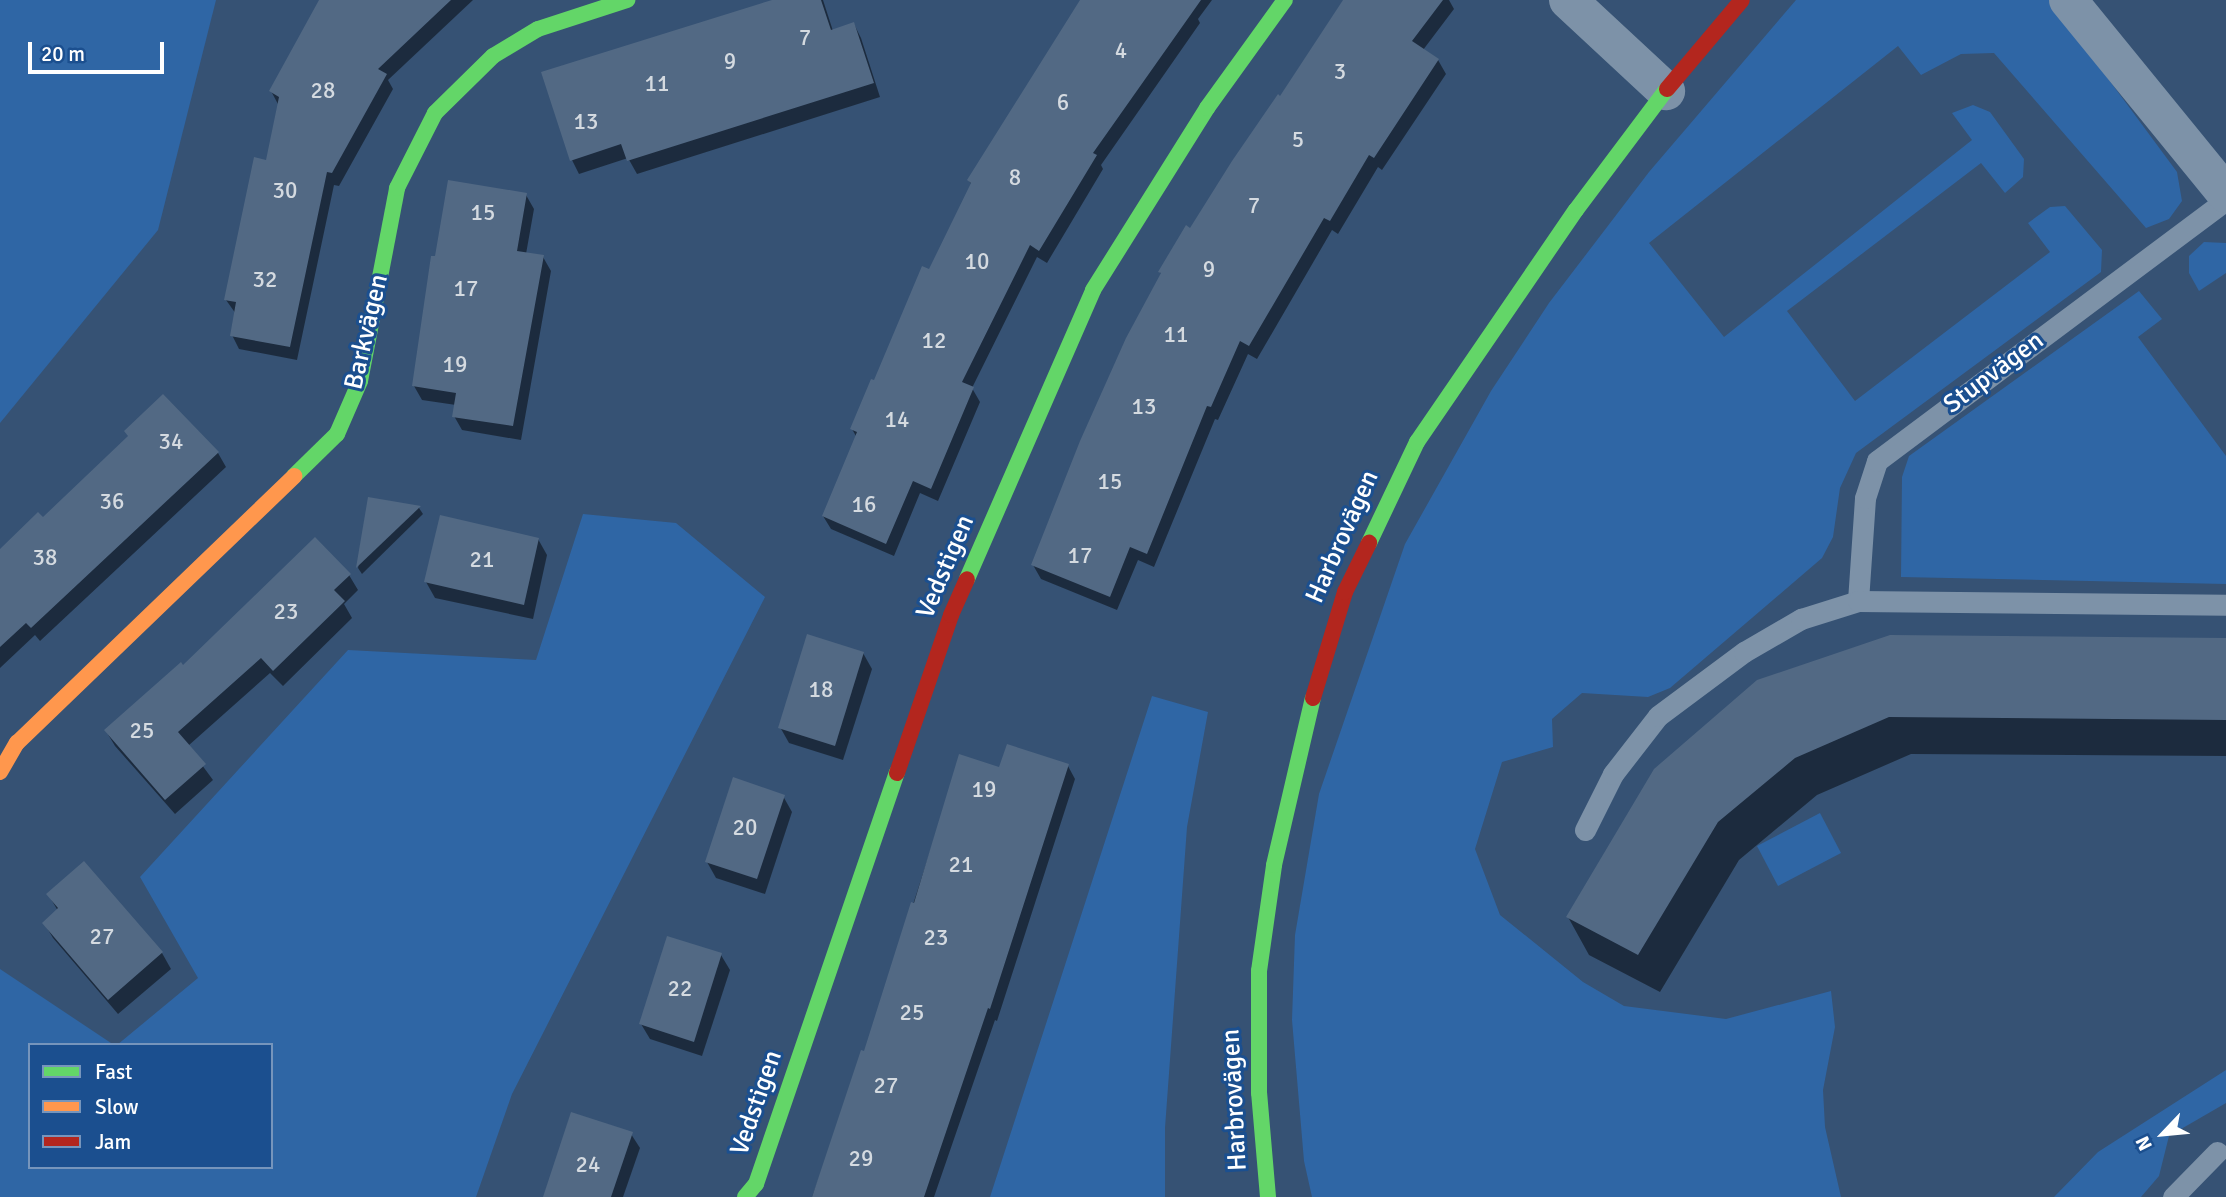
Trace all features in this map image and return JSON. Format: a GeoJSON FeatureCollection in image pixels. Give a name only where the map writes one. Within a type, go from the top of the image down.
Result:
{"type":"FeatureCollection","features":[{"type":"Feature","properties":{"kind":"street","name":"Barkvägen"},"geometry":{"type":"LineString","coordinates":[[0,772],[18,743],[337,434],[360,381],[397,188],[435,113],[493,56],[538,29],[627,0]]}},
{"type":"Feature","properties":{"kind":"street","name":"Vedstigen"},"geometry":{"type":"LineString","coordinates":[[745,1197],[755,1184],[951,615],[1093,289],[1207,108],[1285,0]]}},
{"type":"Feature","properties":{"kind":"street"},"geometry":{"type":"LineString","coordinates":[[1568,0],[1666,91]]}},
{"type":"Feature","properties":{"kind":"street","name":"Harbrovägen"},"geometry":{"type":"LineString","coordinates":[[1268,1197],[1259,1093],[1259,971],[1280,838],[1318,675],[1345,592],[1417,442],[1576,210],[1666,91],[1742,0]]}},
{"type":"Feature","properties":{"kind":"street"},"geometry":{"type":"LineString","coordinates":[[2068,0],[2226,194]]}},
{"type":"Feature","properties":{"kind":"lane","name":"Stupvägen"},"geometry":{"type":"LineString","coordinates":[[1858,601],[1865,498],[1877,461],[2226,200]]}},
{"type":"Feature","properties":{"kind":"lane"},"geometry":{"type":"LineString","coordinates":[[1585,830],[1612,774],[1658,716],[1744,652],[1801,620],[1858,601],[2226,605]]}},
{"type":"Feature","properties":{"kind":"lane"},"geometry":{"type":"LineString","coordinates":[[2173,1197],[2217,1152]]}},
{"type":"Feature","properties":{"kind":"shaded area"},"geometry":{"type":"Polygon","coordinates":[[[0,0],[216,0],[158,230],[0,423],[0,0]]]}},
{"type":"Feature","properties":{"kind":"shaded area"},"geometry":{"type":"Polygon","coordinates":[[[1796,0],[2050,0],[2177,172],[2182,201],[2169,219],[2146,228],[1994,53],[1961,54],[1921,75],[1898,46],[1649,243],[1724,337],[1972,140],[1952,113],[1973,105],[1990,112],[2024,159],[2023,177],[2005,193],[1981,163],[1787,311],[1855,401],[2050,252],[2028,223],[2050,207],[2065,206],[2102,250],[2101,272],[1856,453],[1840,488],[1833,537],[1822,558],[1670,688],[1648,697],[1582,693],[1552,719],[1553,747],[1502,762],[1475,849],[1500,915],[1583,982],[1624,1006],[1726,1019],[1831,991],[1835,1027],[1823,1090],[1825,1127],[1841,1197],[1312,1197],[1304,1161],[1292,1020],[1295,935],[1319,794],[1405,544],[1491,391],[1549,303],[1649,172],[1796,0]]]}},
{"type":"Feature","properties":{"kind":"shaded area"},"geometry":{"type":"Polygon","coordinates":[[[2204,242],[2226,243],[2226,273],[2199,291],[2189,273],[2189,256],[2204,242]]]}},
{"type":"Feature","properties":{"kind":"shaded area"},"geometry":{"type":"Polygon","coordinates":[[[2139,291],[2162,319],[2138,337],[2226,456],[2226,584],[1901,577],[1902,477],[1909,456],[2139,291]]]}},
{"type":"Feature","properties":{"kind":"shaded area"},"geometry":{"type":"Polygon","coordinates":[[[583,514],[676,523],[765,597],[512,1094],[476,1197],[0,1197],[0,969],[111,1043],[28,1043],[28,1169],[273,1169],[273,1043],[119,1043],[198,978],[140,877],[348,650],[536,660],[583,514]]]}},
{"type":"Feature","properties":{"kind":"shaded area"},"geometry":{"type":"Polygon","coordinates":[[[1152,696],[1208,712],[1187,827],[1165,1128],[1165,1197],[990,1197],[1152,696]]]}},
{"type":"Feature","properties":{"kind":"shaded area"},"geometry":{"type":"Polygon","coordinates":[[[1820,813],[1841,853],[1778,886],[1757,846],[1820,813]]]}},
{"type":"Feature","properties":{"kind":"shaded area"},"geometry":{"type":"Polygon","coordinates":[[[2226,1070],[2226,1103],[2169,1136],[2159,1176],[2141,1197],[2054,1197],[2098,1152],[2226,1070]]]}},
{"type":"Feature","properties":{"kind":"building"},"geometry":{"type":"Polygon","coordinates":[[[319,0],[451,0],[378,69],[387,74],[332,173],[327,172],[290,347],[230,336],[236,302],[224,300],[254,157],[266,160],[279,97],[269,91],[319,0]]]}},
{"type":"Feature","properties":{"kind":"building"},"geometry":{"type":"Polygon","coordinates":[[[772,0],[821,0],[831,30],[854,22],[874,83],[627,161],[621,144],[570,161],[541,72],[772,0]]]}},
{"type":"Feature","properties":{"kind":"building"},"geometry":{"type":"Polygon","coordinates":[[[1080,0],[1201,0],[1093,153],[1097,155],[1039,251],[1030,245],[962,382],[974,387],[931,489],[913,481],[886,544],[822,516],[857,432],[850,429],[871,379],[874,380],[922,266],[929,269],[971,183],[967,180],[1080,0]]]}},
{"type":"Feature","properties":{"kind":"building"},"geometry":{"type":"Polygon","coordinates":[[[1343,0],[1443,0],[1412,41],[1439,59],[1374,158],[1369,155],[1330,221],[1324,218],[1249,346],[1240,341],[1211,407],[1207,406],[1147,554],[1130,547],[1110,597],[1031,565],[1080,441],[1126,338],[1161,273],[1158,272],[1186,225],[1190,228],[1232,161],[1278,94],[1280,96],[1343,0]]]}},
{"type":"Feature","properties":{"kind":"building"},"geometry":{"type":"Polygon","coordinates":[[[448,180],[527,193],[517,251],[544,255],[513,426],[452,417],[456,393],[412,386],[431,256],[435,256],[448,180]]]}},
{"type":"Feature","properties":{"kind":"building"},"geometry":{"type":"Polygon","coordinates":[[[163,394],[219,452],[31,628],[26,623],[0,647],[0,549],[38,512],[43,517],[128,436],[124,431],[163,394]]]}},
{"type":"Feature","properties":{"kind":"building"},"geometry":{"type":"Polygon","coordinates":[[[368,497],[421,506],[356,568],[368,497]]]}},
{"type":"Feature","properties":{"kind":"building"},"geometry":{"type":"Polygon","coordinates":[[[440,515],[539,538],[524,605],[424,582],[440,515]]]}},
{"type":"Feature","properties":{"kind":"building"},"geometry":{"type":"Polygon","coordinates":[[[315,537],[351,574],[334,590],[345,601],[273,671],[261,658],[178,732],[206,764],[165,800],[104,730],[181,662],[183,665],[315,537]]]}},
{"type":"Feature","properties":{"kind":"building"},"geometry":{"type":"Polygon","coordinates":[[[807,634],[864,652],[835,746],[778,728],[807,634]]]}},
{"type":"Feature","properties":{"kind":"building"},"geometry":{"type":"Polygon","coordinates":[[[1890,635],[2226,638],[2226,720],[1889,717],[1795,758],[1718,822],[1638,955],[1566,917],[1654,769],[1757,680],[1890,635]]]}},
{"type":"Feature","properties":{"kind":"building"},"geometry":{"type":"Polygon","coordinates":[[[1007,744],[1069,764],[990,1009],[988,1008],[924,1197],[812,1197],[861,1050],[864,1051],[911,902],[914,903],[959,754],[999,767],[1007,744]]]}},
{"type":"Feature","properties":{"kind":"building"},"geometry":{"type":"Polygon","coordinates":[[[733,777],[785,795],[757,879],[705,862],[733,777]]]}},
{"type":"Feature","properties":{"kind":"building"},"geometry":{"type":"Polygon","coordinates":[[[84,861],[163,952],[108,1000],[42,923],[58,908],[46,894],[84,861]]]}},
{"type":"Feature","properties":{"kind":"building"},"geometry":{"type":"Polygon","coordinates":[[[667,936],[722,953],[694,1042],[639,1024],[667,936]]]}},
{"type":"Feature","properties":{"kind":"building"},"geometry":{"type":"Polygon","coordinates":[[[571,1112],[633,1132],[611,1197],[543,1197],[571,1112]]]}},
{"type":"Feature","properties":{"kind":"traffic: fast"},"geometry":{"type":"LineString","coordinates":[[294,476],[337,434],[360,381],[397,188],[435,113],[493,56],[538,29],[627,0]]}},
{"type":"Feature","properties":{"kind":"traffic: fast"},"geometry":{"type":"LineString","coordinates":[[967,579],[1093,290],[1207,108],[1285,0]]}},
{"type":"Feature","properties":{"kind":"traffic: fast"},"geometry":{"type":"LineString","coordinates":[[1369,543],[1417,442],[1576,210],[1667,89]]}},
{"type":"Feature","properties":{"kind":"traffic: fast"},"geometry":{"type":"LineString","coordinates":[[1268,1197],[1259,1093],[1259,971],[1274,865],[1313,698]]}},
{"type":"Feature","properties":{"kind":"traffic: fast"},"geometry":{"type":"LineString","coordinates":[[745,1197],[756,1184],[897,773]]}},
{"type":"Feature","properties":{"kind":"traffic: slow"},"geometry":{"type":"LineString","coordinates":[[0,772],[17,743],[294,476]]}},
{"type":"Feature","properties":{"kind":"traffic: jam"},"geometry":{"type":"LineString","coordinates":[[1667,89],[1742,0]]}},
{"type":"Feature","properties":{"kind":"traffic: jam"},"geometry":{"type":"LineString","coordinates":[[1313,698],[1345,592],[1369,543]]}},
{"type":"Feature","properties":{"kind":"traffic: jam"},"geometry":{"type":"LineString","coordinates":[[897,773],[951,615],[967,579]]}}]}
